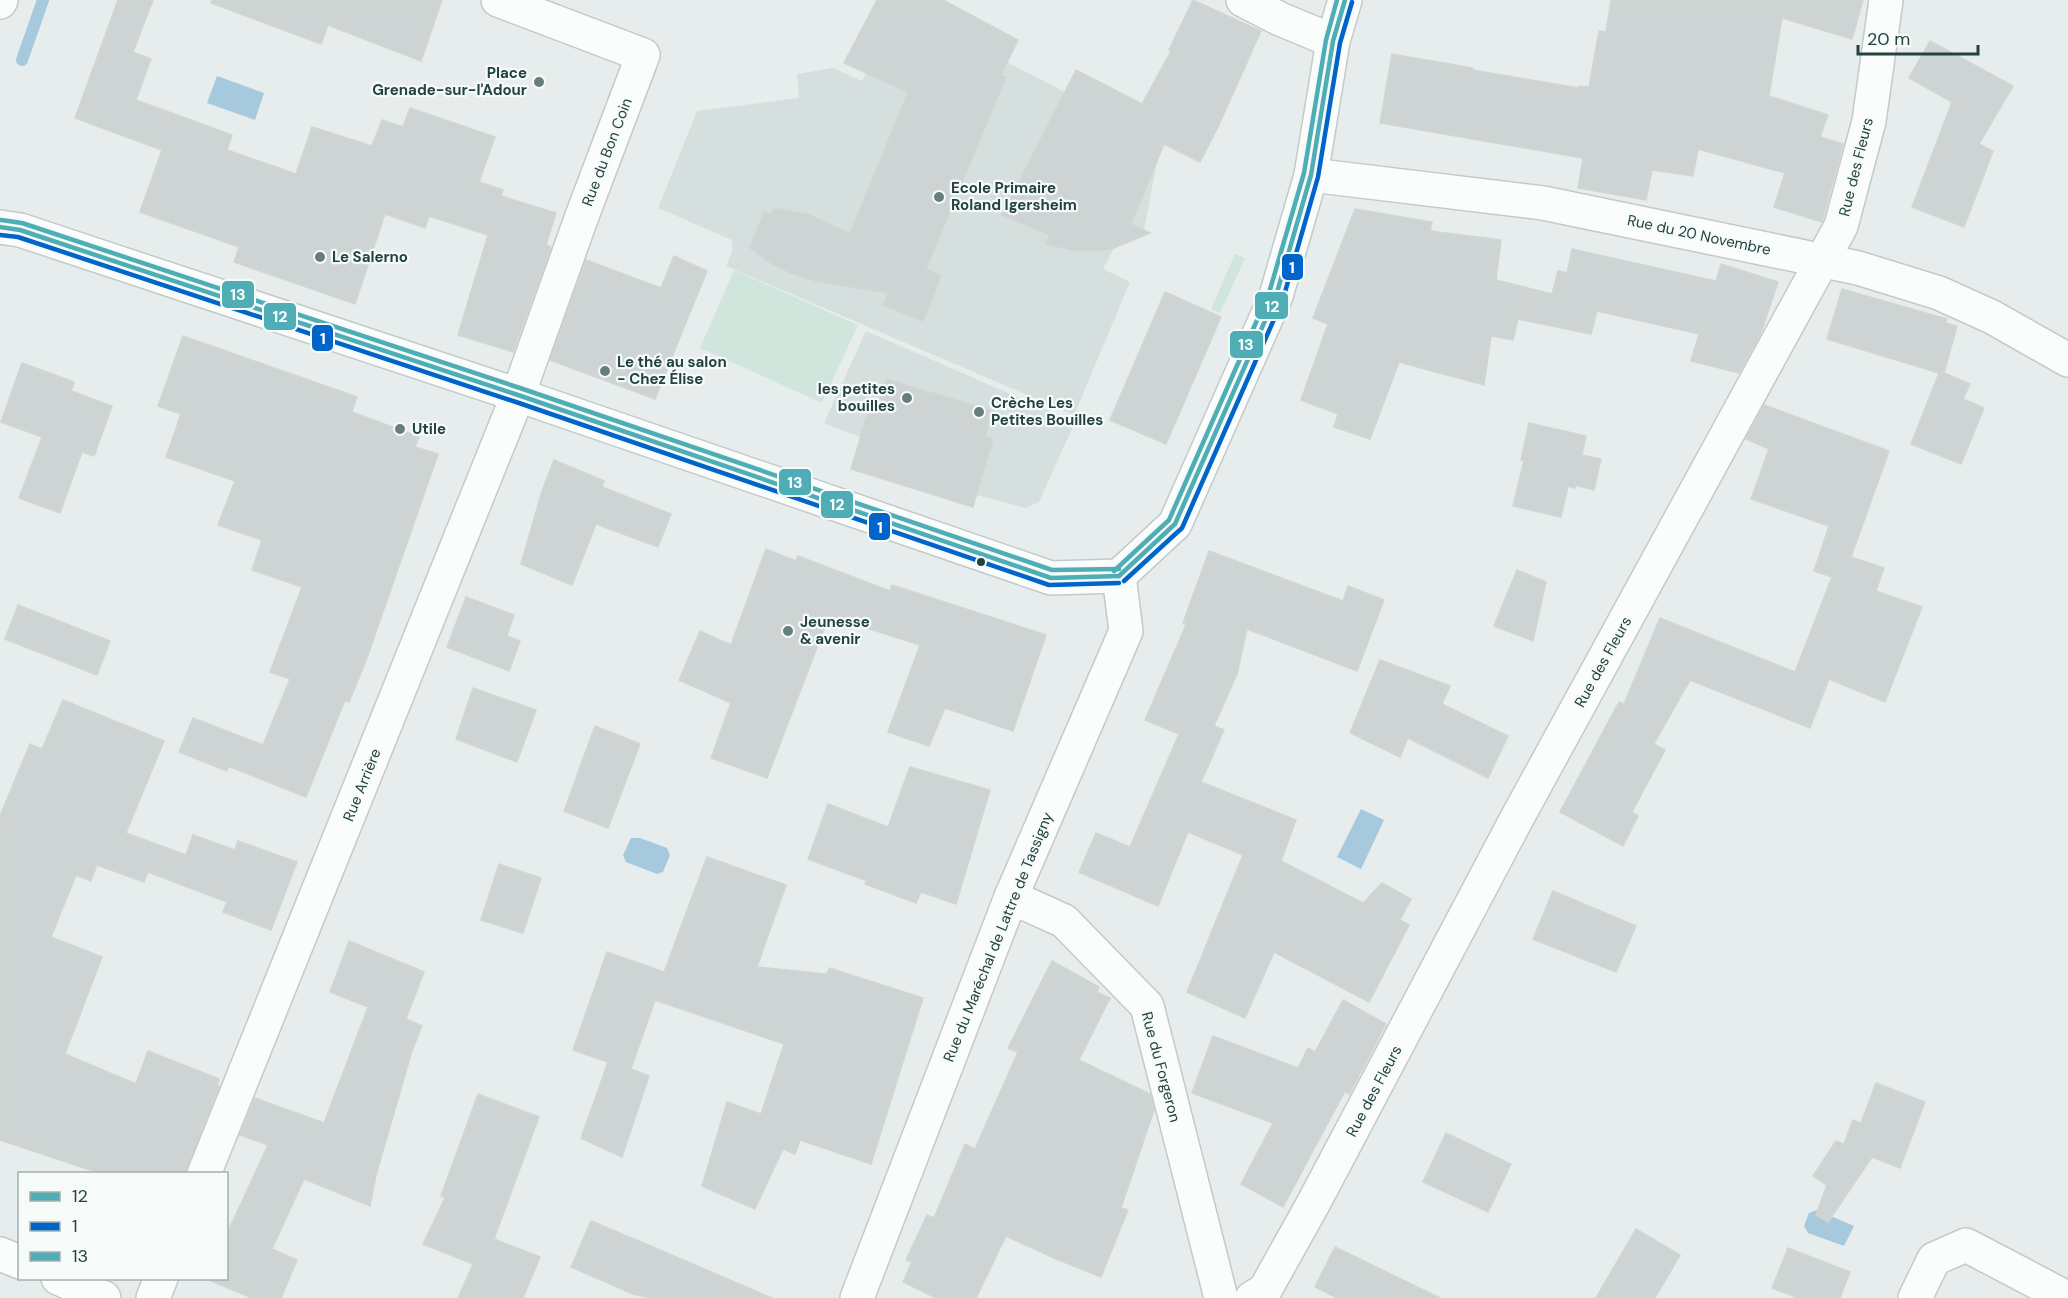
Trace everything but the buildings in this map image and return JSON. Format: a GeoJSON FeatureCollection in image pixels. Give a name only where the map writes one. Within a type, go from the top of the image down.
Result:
{"type":"FeatureCollection","features":[{"type":"Feature","properties":{"kind":"street","name":"Rue du Bon Coin"},"geometry":{"type":"LineString","coordinates":[[498,0],[643,55],[518,395]]}},
{"type":"Feature","properties":{"kind":"street"},"geometry":{"type":"LineString","coordinates":[[1243,0],[1280,19],[1333,41]]}},
{"type":"Feature","properties":{"kind":"street"},"geometry":{"type":"LineString","coordinates":[[0,227],[20,230],[518,395],[1051,578],[1119,576],[1175,524],[1276,296],[1311,176],[1333,41],[1345,0]]}},
{"type":"Feature","properties":{"kind":"street","name":"Rue des Fleurs"},"geometry":{"type":"LineString","coordinates":[[1252,1298],[1265,1290],[1313,1204],[1516,820],[1841,226],[1869,121],[1886,0]]}},
{"type":"Feature","properties":{"kind":"street","name":"Rue du 20 Novembre"},"geometry":{"type":"LineString","coordinates":[[1311,176],[1544,203],[1858,268],[1939,293],[1992,317],[2068,360]]}},
{"type":"Feature","properties":{"kind":"street","name":"Rue Arrière"},"geometry":{"type":"LineString","coordinates":[[204,1172],[518,395]]}},
{"type":"Feature","properties":{"kind":"street","name":"Rue du Maréchal de Lattre de Tassigny"},"geometry":{"type":"LineString","coordinates":[[857,1298],[1011,897],[1126,631],[1119,576]]}},
{"type":"Feature","properties":{"kind":"street","name":"Rue du Forgeron"},"geometry":{"type":"LineString","coordinates":[[1011,897],[1064,921],[1147,1006],[1221,1298]]}},
{"type":"Feature","properties":{"kind":"street"},"geometry":{"type":"LineString","coordinates":[[1915,1298],[1934,1259],[1966,1245],[2067,1298]]}},
{"type":"Feature","properties":{"kind":"street"},"geometry":{"type":"LineString","coordinates":[[0,1254],[18,1261]]}},
{"type":"Feature","properties":{"kind":"street"},"geometry":{"type":"LineString","coordinates":[[63,1280],[104,1298]]}},
{"type":"Feature","properties":{"kind":"street"},"geometry":{"type":"LineString","coordinates":[[153,1298],[160,1280]]}},
{"type":"Feature","properties":{"kind":"shaded area"},"geometry":{"type":"Polygon","coordinates":[[[924,19],[1165,144],[1157,161],[1144,230],[1132,240],[1114,248],[1103,269],[1130,282],[1074,415],[726,266],[732,252],[732,240],[658,208],[697,111],[799,98],[797,74],[833,68],[862,81],[866,73],[889,83],[924,19]]]}},
{"type":"Feature","properties":{"kind":"shaded area","name":"Crèche Les Petites Bouilles"},"geometry":{"type":"Polygon","coordinates":[[[866,331],[1075,422],[1039,502],[1025,508],[977,495],[993,438],[872,402],[860,437],[824,423],[866,331]]]}},
{"type":"Feature","properties":{"kind":"green space"},"geometry":{"type":"Polygon","coordinates":[[[1235,254],[1245,258],[1220,313],[1211,309],[1235,254]]]}},
{"type":"Feature","properties":{"kind":"green space"},"geometry":{"type":"Polygon","coordinates":[[[734,270],[858,325],[822,403],[700,348],[734,270]]]}},
{"type":"Feature","properties":{"kind":"water"},"geometry":{"type":"Polygon","coordinates":[[[217,76],[264,93],[255,120],[207,103],[217,76]]]}},
{"type":"Feature","properties":{"kind":"water"},"geometry":{"type":"Polygon","coordinates":[[[1361,809],[1384,820],[1361,869],[1337,857],[1361,809]]]}},
{"type":"Feature","properties":{"kind":"water"},"geometry":{"type":"Polygon","coordinates":[[[631,838],[640,838],[667,848],[670,855],[663,872],[657,874],[626,862],[623,855],[631,838]]]}},
{"type":"Feature","properties":{"kind":"water"},"geometry":{"type":"Polygon","coordinates":[[[1817,1210],[1854,1226],[1844,1246],[1808,1233],[1804,1226],[1809,1213],[1817,1210]]]}},
{"type":"Feature","properties":{"kind":"waterway"},"geometry":{"type":"LineString","coordinates":[[22,60],[43,0]]}},
{"type":"Feature","properties":{"kind":"transit line","name":"13"},"geometry":{"type":"LineString","coordinates":[[1114,571],[1169,520],[1269,293],[1304,173],[1326,40],[1337,0]]}},
{"type":"Feature","properties":{"kind":"transit line","name":"12"},"geometry":{"type":"LineString","coordinates":[[1119,576],[1175,524],[1276,296],[1311,175],[1333,41],[1345,0]]}},
{"type":"Feature","properties":{"kind":"transit line","name":"1"},"geometry":{"type":"LineString","coordinates":[[1124,581],[1182,528],[1283,299],[1318,177],[1340,43],[1352,2]]}},
{"type":"Feature","properties":{"kind":"transit line","name":"13"},"geometry":{"type":"LineString","coordinates":[[1,220],[22,223],[520,388],[1052,570],[1119,569]]}},
{"type":"Feature","properties":{"kind":"transit line","name":"12"},"geometry":{"type":"LineString","coordinates":[[0,227],[20,230],[518,395],[1051,578],[1119,576]]}},
{"type":"Feature","properties":{"kind":"transit line","name":"1"},"geometry":{"type":"LineString","coordinates":[[0,235],[18,237],[516,402],[1049,585],[1119,583]]}},
{"type":"Feature","properties":{"kind":"place","name":"Place Grenade-sur-l'Adour"},"geometry":{"type":"Point","coordinates":[539,82]}},
{"type":"Feature","properties":{"kind":"place","name":"Ecole Primaire Roland Igersheim"},"geometry":{"type":"Point","coordinates":[939,197]}},
{"type":"Feature","properties":{"kind":"place","name":"Le Salerno"},"geometry":{"type":"Point","coordinates":[320,257]}},
{"type":"Feature","properties":{"kind":"place","name":"Le thé au salon - Chez Élise"},"geometry":{"type":"Point","coordinates":[605,371]}},
{"type":"Feature","properties":{"kind":"place","name":"les petites bouilles"},"geometry":{"type":"Point","coordinates":[907,398]}},
{"type":"Feature","properties":{"kind":"place","name":"Crèche Les Petites Bouilles"},"geometry":{"type":"Point","coordinates":[979,412]}},
{"type":"Feature","properties":{"kind":"place","name":"Utile"},"geometry":{"type":"Point","coordinates":[400,429]}},
{"type":"Feature","properties":{"kind":"place","name":"Jeunesse & avenir"},"geometry":{"type":"Point","coordinates":[788,631]}}]}
